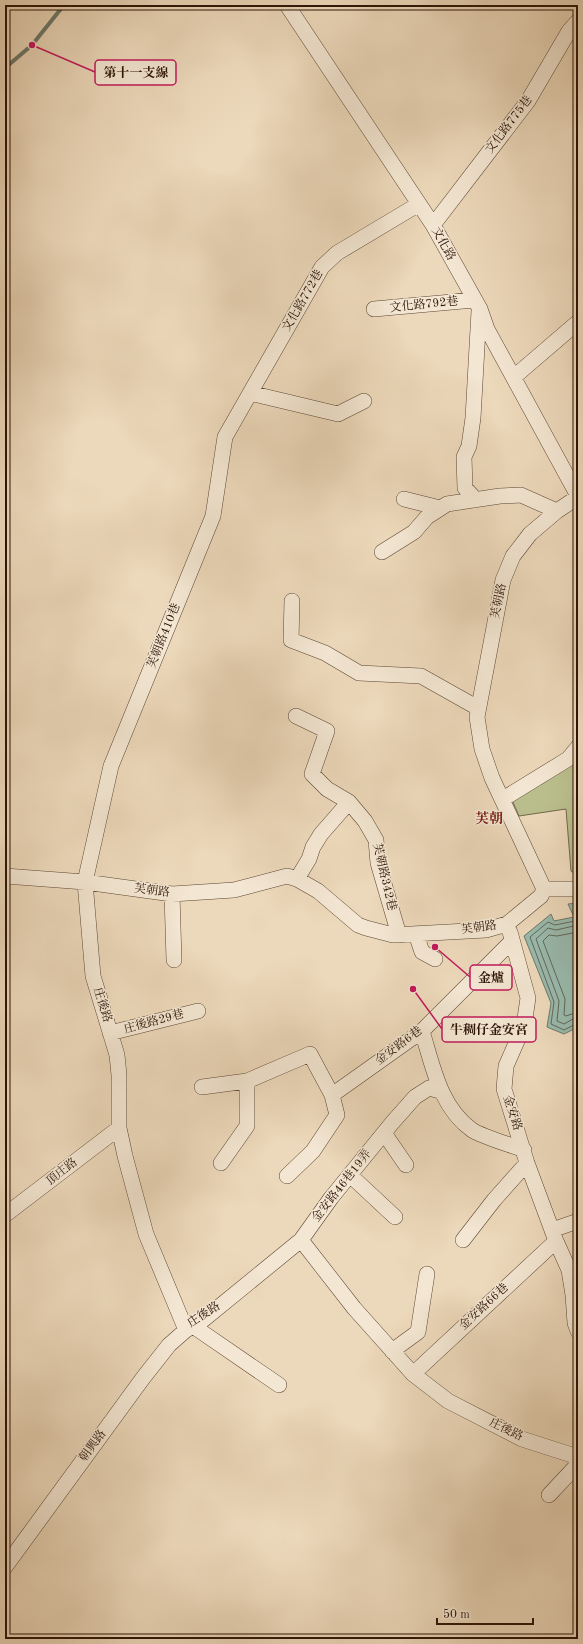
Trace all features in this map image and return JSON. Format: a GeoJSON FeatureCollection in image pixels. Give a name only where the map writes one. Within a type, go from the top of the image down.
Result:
{"type":"FeatureCollection","features":[{"type":"Feature","properties":{"kind":"street","name":"文化路"},"geometry":{"type":"LineString","coordinates":[[287,5],[433,225],[477,304],[487,330],[514,377],[578,497]]}},
{"type":"Feature","properties":{"kind":"street","name":"文化路775巷"},"geometry":{"type":"LineString","coordinates":[[433,225],[528,100],[569,31],[578,21]]}},
{"type":"Feature","properties":{"kind":"street","name":"文化路772巷"},"geometry":{"type":"LineString","coordinates":[[250,393],[322,266],[337,253],[419,204]]}},
{"type":"Feature","properties":{"kind":"street"},"geometry":{"type":"LineString","coordinates":[[476,500],[465,488],[464,457],[469,446],[473,418],[478,321],[477,304]]}},
{"type":"Feature","properties":{"kind":"street","name":"文化路792巷"},"geometry":{"type":"LineString","coordinates":[[374,309],[477,304]]}},
{"type":"Feature","properties":{"kind":"street"},"geometry":{"type":"LineString","coordinates":[[514,377],[578,322]]}},
{"type":"Feature","properties":{"kind":"street"},"geometry":{"type":"LineString","coordinates":[[250,393],[338,414],[364,401]]}},
{"type":"Feature","properties":{"kind":"street","name":"芙朝路410巷"},"geometry":{"type":"LineString","coordinates":[[85,882],[111,766],[213,516],[225,437],[250,393]]}},
{"type":"Feature","properties":{"kind":"street"},"geometry":{"type":"LineString","coordinates":[[382,552],[414,532],[427,516],[447,504],[522,495],[557,511]]}},
{"type":"Feature","properties":{"kind":"street","name":"芙朝路"},"geometry":{"type":"LineString","coordinates":[[5,876],[85,882],[172,894],[234,890],[287,876],[297,879],[318,891],[358,925],[393,935],[486,930],[507,924],[540,896],[544,889],[492,778],[482,749],[477,717],[478,708],[503,580],[513,556],[530,534],[557,511],[578,497]]}},
{"type":"Feature","properties":{"kind":"street"},"geometry":{"type":"LineString","coordinates":[[404,499],[440,508]]}},
{"type":"Feature","properties":{"kind":"street"},"geometry":{"type":"LineString","coordinates":[[292,600],[291,640],[325,653],[359,673],[421,676],[478,708]]}},
{"type":"Feature","properties":{"kind":"street","name":"芙朝路342巷"},"geometry":{"type":"LineString","coordinates":[[296,716],[327,731],[312,774],[327,789],[349,802],[365,821],[376,840],[378,863],[399,935]]}},
{"type":"Feature","properties":{"kind":"street"},"geometry":{"type":"LineString","coordinates":[[503,799],[568,759],[578,747]]}},
{"type":"Feature","properties":{"kind":"street"},"geometry":{"type":"LineString","coordinates":[[297,879],[321,834],[349,802]]}},
{"type":"Feature","properties":{"kind":"street","name":"庄後路"},"geometry":{"type":"LineString","coordinates":[[85,882],[93,976],[117,1056],[119,1075],[119,1128],[125,1156],[146,1234],[190,1328],[203,1320],[301,1240],[354,1308],[413,1374],[448,1401],[522,1439],[578,1457]]}},
{"type":"Feature","properties":{"kind":"street"},"geometry":{"type":"LineString","coordinates":[[544,889],[578,889]]}},
{"type":"Feature","properties":{"kind":"street"},"geometry":{"type":"LineString","coordinates":[[172,894],[174,960]]}},
{"type":"Feature","properties":{"kind":"street","name":"金安路"},"geometry":{"type":"LineString","coordinates":[[507,924],[528,998],[524,1025],[506,1066],[504,1089],[526,1157],[554,1235],[569,1270],[575,1295],[575,1323],[578,1331]]}},
{"type":"Feature","properties":{"kind":"street"},"geometry":{"type":"LineString","coordinates":[[416,934],[422,952],[435,959]]}},
{"type":"Feature","properties":{"kind":"street","name":"金安路6巷"},"geometry":{"type":"LineString","coordinates":[[332,1095],[422,1031],[512,941]]}},
{"type":"Feature","properties":{"kind":"street","name":"庄後路29巷"},"geometry":{"type":"LineString","coordinates":[[110,1033],[198,1011]]}},
{"type":"Feature","properties":{"kind":"street"},"geometry":{"type":"LineString","coordinates":[[422,1031],[440,1091],[454,1115],[473,1131],[526,1157],[463,1240]]}},
{"type":"Feature","properties":{"kind":"street"},"geometry":{"type":"LineString","coordinates":[[202,1087],[247,1081],[310,1054],[332,1095],[337,1115],[313,1151],[287,1176]]}},
{"type":"Feature","properties":{"kind":"street"},"geometry":{"type":"LineString","coordinates":[[221,1163],[247,1126],[247,1081]]}},
{"type":"Feature","properties":{"kind":"street","name":"金安路46巷19弄"},"geometry":{"type":"LineString","coordinates":[[301,1240],[331,1198],[384,1133],[416,1097],[429,1088],[440,1091]]}},
{"type":"Feature","properties":{"kind":"street","name":"頂庄路"},"geometry":{"type":"LineString","coordinates":[[5,1215],[119,1128]]}},
{"type":"Feature","properties":{"kind":"street"},"geometry":{"type":"LineString","coordinates":[[384,1133],[406,1165]]}},
{"type":"Feature","properties":{"kind":"street"},"geometry":{"type":"LineString","coordinates":[[350,1175],[395,1217]]}},
{"type":"Feature","properties":{"kind":"street"},"geometry":{"type":"LineString","coordinates":[[554,1235],[578,1221]]}},
{"type":"Feature","properties":{"kind":"street","name":"金安路66巷"},"geometry":{"type":"LineString","coordinates":[[413,1374],[554,1235]]}},
{"type":"Feature","properties":{"kind":"street"},"geometry":{"type":"LineString","coordinates":[[392,1351],[418,1332],[427,1274]]}},
{"type":"Feature","properties":{"kind":"street"},"geometry":{"type":"LineString","coordinates":[[190,1328],[279,1385]]}},
{"type":"Feature","properties":{"kind":"street","name":"朝興路"},"geometry":{"type":"LineString","coordinates":[[5,1567],[143,1378],[169,1345],[190,1328]]}},
{"type":"Feature","properties":{"kind":"street"},"geometry":{"type":"LineString","coordinates":[[549,1496],[578,1464]]}},
{"type":"Feature","properties":{"kind":"green space"},"geometry":{"type":"Polygon","coordinates":[[[578,758],[578,876],[571,871],[566,809],[519,816],[512,800],[545,782],[578,758]]]}},
{"type":"Feature","properties":{"kind":"water"},"geometry":{"type":"Polygon","coordinates":[[[578,903],[578,1027],[564,1034],[547,1027],[551,1003],[524,936],[551,914],[554,921],[574,917],[568,904],[578,903]]]}},
{"type":"Feature","properties":{"kind":"waterway"},"geometry":{"type":"LineString","coordinates":[[5,68],[32,45],[64,5]]}},
{"type":"Feature","properties":{"kind":"place","name":"第十一支線"},"geometry":{"type":"Point","coordinates":[32,45]}},
{"type":"Feature","properties":{"kind":"place","name":"金爐"},"geometry":{"type":"Point","coordinates":[435,947]}},
{"type":"Feature","properties":{"kind":"place","name":"牛稠仔金安宮"},"geometry":{"type":"Point","coordinates":[413,989]}},
{"type":"Feature","properties":{"kind":"district","name":"芙朝"},"geometry":{"type":"Point","coordinates":[489,819]}}]}
